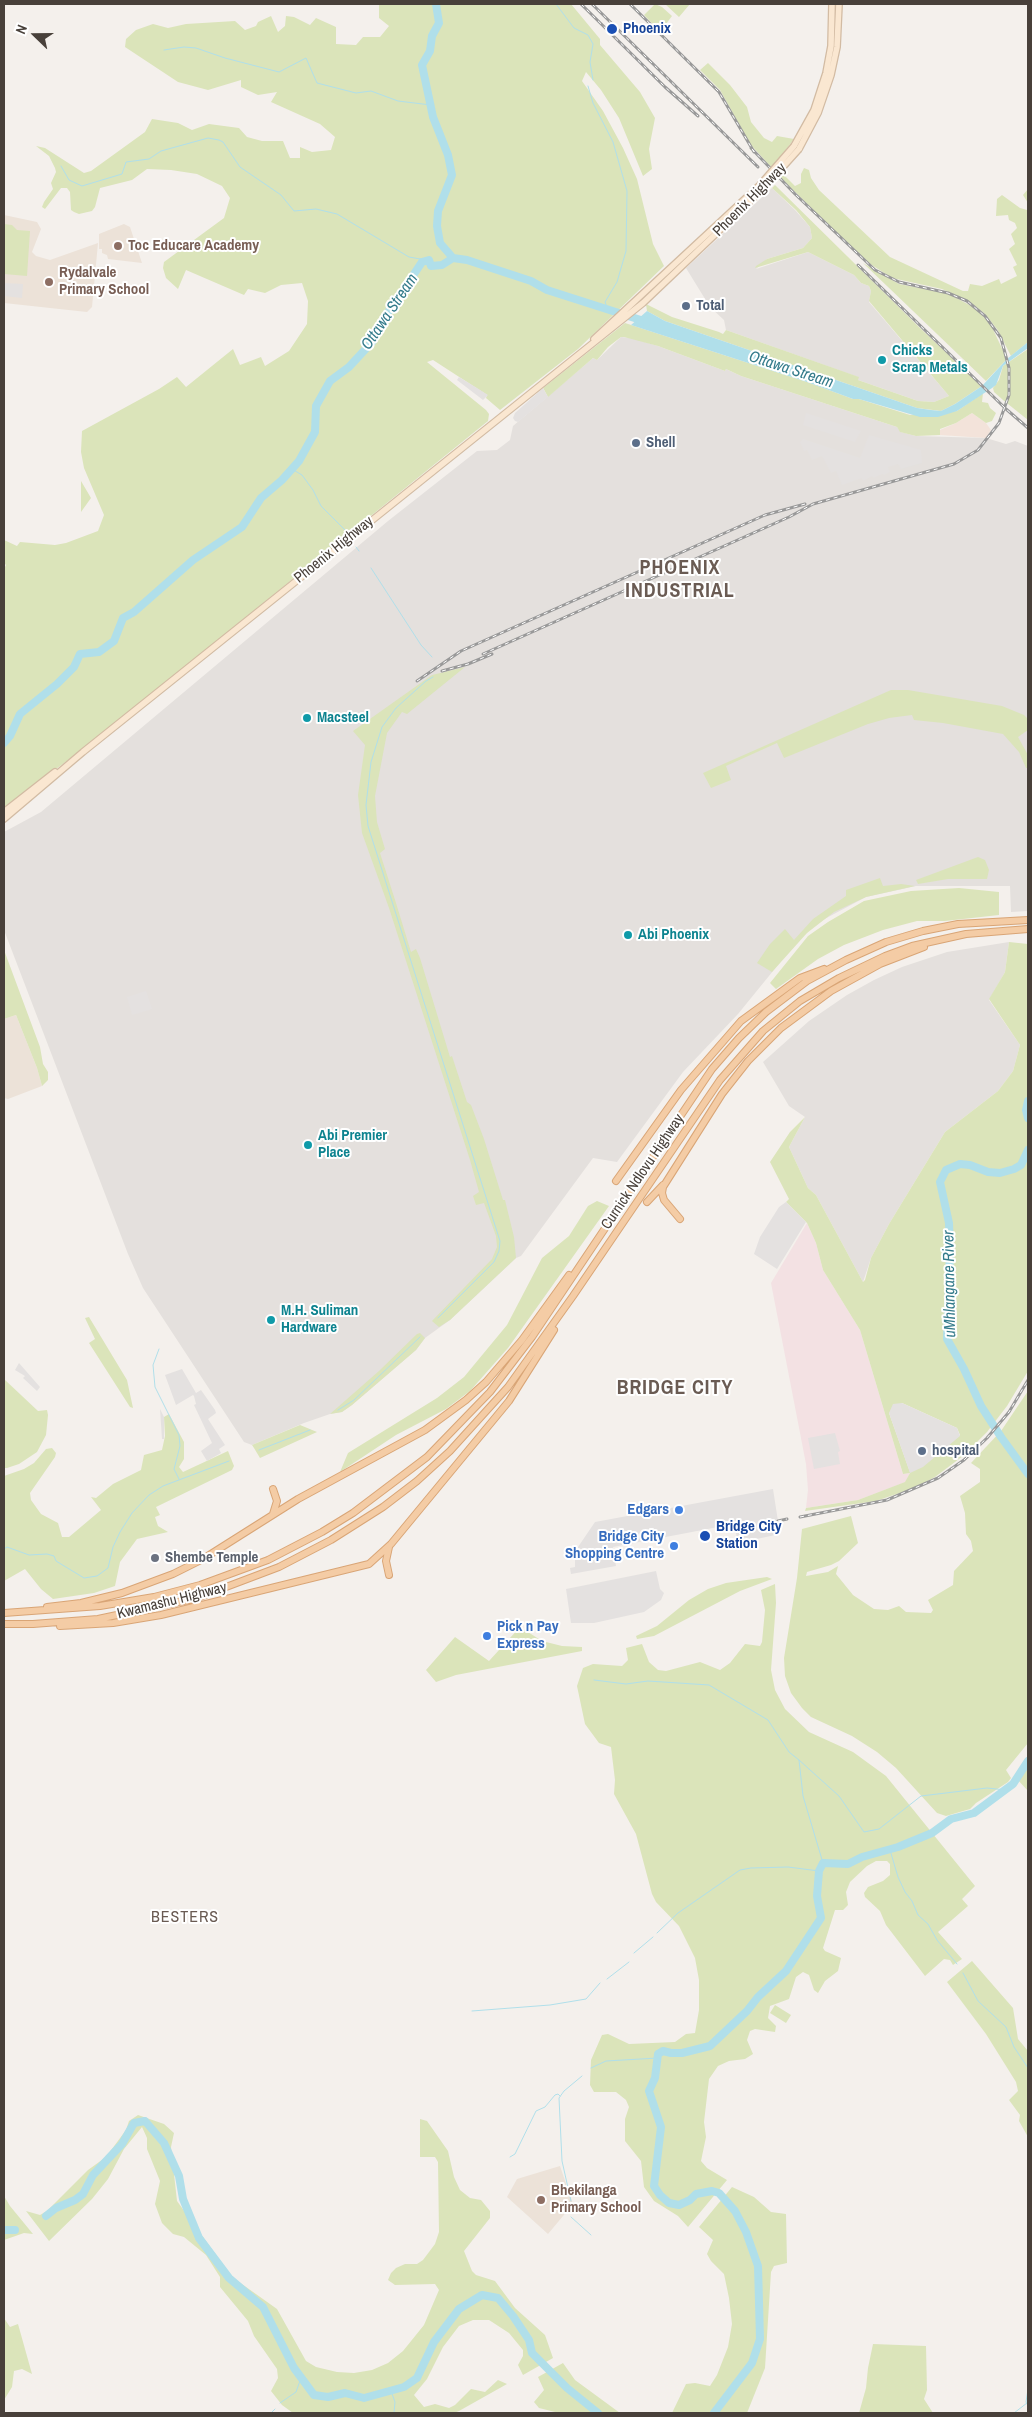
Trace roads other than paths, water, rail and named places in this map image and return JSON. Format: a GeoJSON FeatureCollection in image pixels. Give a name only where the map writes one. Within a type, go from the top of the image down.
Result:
{"type":"FeatureCollection","features":[{"type":"Feature","properties":{"kind":"main road","name":"Phoenix Highway"},"geometry":{"type":"LineString","coordinates":[[796,147],[814,110],[826,73],[832,38],[832,4]]}},
{"type":"Feature","properties":{"kind":"main road","name":"Phoenix Highway"},"geometry":{"type":"LineString","coordinates":[[4,819],[83,752],[612,325],[644,303],[762,187],[796,147],[818,113],[831,75],[838,36],[839,4]]}},
{"type":"Feature","properties":{"kind":"main road","name":"Phoenix Highway"},"geometry":{"type":"LineString","coordinates":[[612,325],[632,302],[762,187]]}},
{"type":"Feature","properties":{"kind":"main road","name":"Phoenix Highway"},"geometry":{"type":"LineString","coordinates":[[4,812],[83,752]]}},
{"type":"Feature","properties":{"kind":"main road","name":"Curnick Ndlovu Highway"},"geometry":{"type":"LineString","coordinates":[[322,1532],[412,1469],[480,1404],[528,1342],[712,1069],[729,1048],[780,1001],[828,969],[886,942],[923,931],[976,922],[1028,920]]}},
{"type":"Feature","properties":{"kind":"main road","name":"Curnick Ndlovu Highway"},"geometry":{"type":"LineString","coordinates":[[331,1540],[417,1481],[471,1430],[513,1380],[573,1296],[729,1068],[763,1031],[800,1001],[857,968],[912,946],[981,932],[1028,930]]}},
{"type":"Feature","properties":{"kind":"main road"},"geometry":{"type":"LineString","coordinates":[[680,1219],[662,1197],[662,1191],[722,1094],[743,1067],[781,1028],[831,991],[880,964],[931,944],[980,935],[1028,930]]}},
{"type":"Feature","properties":{"kind":"main road"},"geometry":{"type":"LineString","coordinates":[[616,1181],[681,1090],[742,1021],[800,978],[816,970],[828,969]]}},
{"type":"Feature","properties":{"kind":"main road"},"geometry":{"type":"LineString","coordinates":[[647,1202],[672,1174]]}},
{"type":"Feature","properties":{"kind":"main road"},"geometry":{"type":"LineString","coordinates":[[4,1613],[81,1603],[144,1586],[203,1559],[272,1515],[425,1430],[466,1400],[486,1382],[522,1340],[560,1286],[595,1243]]}},
{"type":"Feature","properties":{"kind":"main road"},"geometry":{"type":"LineString","coordinates":[[34,1624],[59,1626],[113,1623],[178,1611],[362,1566],[376,1559],[391,1544],[508,1402],[573,1296]]}},
{"type":"Feature","properties":{"kind":"main road"},"geometry":{"type":"LineString","coordinates":[[272,1515],[277,1506],[273,1489]]}},
{"type":"Feature","properties":{"kind":"main road","name":"Kwamashu Highway"},"geometry":{"type":"LineString","coordinates":[[4,1613],[79,1609],[154,1597],[200,1585],[244,1569],[322,1532]]}},
{"type":"Feature","properties":{"kind":"main road","name":"Kwamashu Highway"},"geometry":{"type":"LineString","coordinates":[[4,1624],[34,1624],[98,1619],[196,1598],[259,1576],[331,1540]]}},
{"type":"Feature","properties":{"kind":"main road"},"geometry":{"type":"LineString","coordinates":[[389,1574],[386,1558],[391,1544]]}},
{"type":"Feature","properties":{"kind":"water"},"geometry":{"type":"Polygon","coordinates":[[[647,311],[665,321],[917,408],[941,411],[982,386],[1007,359],[1028,342],[1028,348],[1003,366],[996,385],[957,411],[938,417],[920,417],[859,399],[853,399],[807,382],[631,325],[647,311]]]}},
{"type":"Feature","properties":{"kind":"waterway"},"geometry":{"type":"LineString","coordinates":[[436,4],[439,23],[432,36],[430,51],[422,65],[433,117],[448,155],[452,175],[438,211],[437,226],[440,243],[453,258]]}},
{"type":"Feature","properties":{"kind":"waterway"},"geometry":{"type":"LineString","coordinates":[[556,4],[574,28],[588,35],[593,44],[590,62],[593,80]]}},
{"type":"Feature","properties":{"kind":"waterway"},"geometry":{"type":"LineString","coordinates":[[164,50],[184,47],[196,48],[225,58],[279,72],[306,58],[317,83],[356,93],[371,91],[398,101],[431,105]]}},
{"type":"Feature","properties":{"kind":"waterway"},"geometry":{"type":"LineString","coordinates":[[588,86],[593,103],[613,142],[627,191],[626,251],[617,282],[605,302],[607,307]]}},
{"type":"Feature","properties":{"kind":"waterway"},"geometry":{"type":"LineString","coordinates":[[61,166],[69,180],[82,186],[122,174],[126,162],[149,159],[161,151],[208,138],[219,140],[223,142],[240,167],[281,195],[294,211],[316,209],[337,214],[409,257],[426,260]]}},
{"type":"Feature","properties":{"kind":"waterway","name":"Ottawa Stream"},"geometry":{"type":"LineString","coordinates":[[4,743],[10,736],[20,714],[57,684],[74,667],[80,654],[99,652],[114,641],[123,618],[134,612],[193,560],[242,527],[261,498],[282,480],[299,461],[315,432],[316,406],[330,381],[349,367],[373,341],[391,307],[410,285],[414,274],[422,262],[429,260],[431,266],[442,265],[453,258],[467,260],[531,281],[547,290],[647,322]]}},
{"type":"Feature","properties":{"kind":"waterway"},"geometry":{"type":"LineString","coordinates":[[292,469],[302,475],[313,490],[321,506],[346,531]]}},
{"type":"Feature","properties":{"kind":"waterway"},"geometry":{"type":"LineString","coordinates":[[356,547],[359,551]]}},
{"type":"Feature","properties":{"kind":"waterway"},"geometry":{"type":"LineString","coordinates":[[371,568],[421,645],[432,657]]}},
{"type":"Feature","properties":{"kind":"waterway"},"geometry":{"type":"LineString","coordinates":[[433,677],[396,708],[382,727],[371,762],[366,805],[368,826],[500,1241],[499,1251],[494,1262],[438,1318]]}},
{"type":"Feature","properties":{"kind":"waterway","name":"uMhlangane River"},"geometry":{"type":"LineString","coordinates":[[1028,1101],[1026,1110],[1028,1118]]}},
{"type":"Feature","properties":{"kind":"waterway","name":"uMhlangane River"},"geometry":{"type":"LineString","coordinates":[[1028,1150],[1021,1165],[1014,1169],[1000,1173],[988,1172],[970,1165],[960,1164],[946,1170],[940,1182],[949,1223],[947,1339],[964,1369],[981,1406],[1028,1474]]}},
{"type":"Feature","properties":{"kind":"waterway"},"geometry":{"type":"LineString","coordinates":[[338,1410],[354,1400],[420,1337]]}},
{"type":"Feature","properties":{"kind":"waterway"},"geometry":{"type":"LineString","coordinates":[[159,1349],[153,1365],[155,1387],[179,1435],[180,1446],[174,1469],[179,1479]]}},
{"type":"Feature","properties":{"kind":"waterway"},"geometry":{"type":"LineString","coordinates":[[259,1450],[310,1430]]}},
{"type":"Feature","properties":{"kind":"waterway"},"geometry":{"type":"LineString","coordinates":[[4,1549],[7,1547],[29,1555],[47,1554],[54,1556],[56,1561],[84,1578],[97,1576],[108,1568],[113,1547],[120,1532],[132,1513],[149,1495],[163,1486],[229,1461]]}},
{"type":"Feature","properties":{"kind":"waterway"},"geometry":{"type":"LineString","coordinates":[[594,1680],[626,1684],[648,1681],[709,1685],[768,1720],[789,1752],[799,1760],[803,1796],[823,1863]]}},
{"type":"Feature","properties":{"kind":"waterway"},"geometry":{"type":"LineString","coordinates":[[799,1760],[839,1796],[864,1832],[879,1829],[921,1796],[987,1788],[1006,1790]]}},
{"type":"Feature","properties":{"kind":"waterway","name":"uMhlangane River"},"geometry":{"type":"LineString","coordinates":[[714,2413],[752,2363],[760,2339],[758,2266],[746,2232],[735,2211],[719,2193],[712,2191],[696,2194],[690,2200],[679,2205],[669,2203],[654,2186],[661,2127],[649,2091],[655,2078],[658,2054],[663,2051],[682,2053],[710,2046],[786,1971],[821,1918],[817,1896],[819,1871],[823,1863],[848,1864],[862,1857],[898,1847],[932,1833],[951,1819],[974,1813],[1013,1784],[1028,1761]]}},
{"type":"Feature","properties":{"kind":"waterway"},"geometry":{"type":"LineString","coordinates":[[1028,1776],[1028,1789]]}},
{"type":"Feature","properties":{"kind":"waterway"},"geometry":{"type":"LineString","coordinates":[[890,1850],[898,1877],[918,1915],[928,1924],[937,1940],[957,1964]]}},
{"type":"Feature","properties":{"kind":"waterway"},"geometry":{"type":"LineString","coordinates":[[657,1933],[678,1913],[740,1870],[788,1867],[819,1871]]}},
{"type":"Feature","properties":{"kind":"waterway"},"geometry":{"type":"LineString","coordinates":[[634,1953],[653,1937]]}},
{"type":"Feature","properties":{"kind":"waterway"},"geometry":{"type":"LineString","coordinates":[[607,1979],[629,1962]]}},
{"type":"Feature","properties":{"kind":"waterway"},"geometry":{"type":"LineString","coordinates":[[963,1973],[978,2001],[1006,2027],[1014,2047],[1028,2068]]}},
{"type":"Feature","properties":{"kind":"waterway"},"geometry":{"type":"LineString","coordinates":[[472,2011],[550,2005],[586,1999],[600,1983]]}},
{"type":"Feature","properties":{"kind":"waterway"},"geometry":{"type":"LineString","coordinates":[[591,2068],[606,2061],[658,2058]]}},
{"type":"Feature","properties":{"kind":"waterway"},"geometry":{"type":"LineString","coordinates":[[571,2201],[562,2161],[559,2098],[564,2091],[582,2076]]}},
{"type":"Feature","properties":{"kind":"waterway"},"geometry":{"type":"LineString","coordinates":[[510,2157],[515,2154],[536,2111],[545,2107],[555,2095],[558,2094],[560,2096]]}},
{"type":"Feature","properties":{"kind":"waterway"},"geometry":{"type":"LineString","coordinates":[[46,2216],[56,2208],[75,2200],[83,2194],[93,2175],[122,2144],[134,2123],[145,2121],[164,2143],[179,2176],[183,2199],[199,2238],[229,2278],[263,2307],[294,2368],[314,2395],[328,2397],[345,2393],[364,2398],[404,2387],[417,2378],[434,2342],[459,2309],[482,2295],[498,2298],[529,2340],[532,2353],[567,2388],[598,2413]]}},
{"type":"Feature","properties":{"kind":"waterway"},"geometry":{"type":"LineString","coordinates":[[571,2217],[591,2235]]}},
{"type":"Feature","properties":{"kind":"waterway"},"geometry":{"type":"LineString","coordinates":[[4,2230],[15,2230]]}},
{"type":"Feature","properties":{"kind":"waterway"},"geometry":{"type":"LineString","coordinates":[[280,2403],[296,2392],[301,2378]]}},
{"type":"Feature","properties":{"kind":"waterway"},"geometry":{"type":"LineString","coordinates":[[1028,2389],[1026,2402],[1028,2406]]}},
{"type":"Feature","properties":{"kind":"waterway"},"geometry":{"type":"LineString","coordinates":[[391,2391],[395,2402],[394,2413]]}},
{"type":"Feature","properties":{"kind":"waterway"},"geometry":{"type":"LineString","coordinates":[[1014,2413],[1027,2403]]}},
{"type":"Feature","properties":{"kind":"waterway"},"geometry":{"type":"LineString","coordinates":[[271,2413],[275,2409]]}},
{"type":"Feature","properties":{"kind":"railway"},"geometry":{"type":"LineString","coordinates":[[581,4],[665,87],[698,116]]}},
{"type":"Feature","properties":{"kind":"railway"},"geometry":{"type":"LineString","coordinates":[[592,4],[758,167]]}},
{"type":"Feature","properties":{"kind":"railway"},"geometry":{"type":"LineString","coordinates":[[630,4],[719,92],[754,152]]}},
{"type":"Feature","properties":{"kind":"railway"},"geometry":{"type":"LineString","coordinates":[[483,654],[789,517],[813,504],[954,464],[978,450],[999,423],[1009,395],[1009,368],[1001,338],[985,316],[967,301],[948,293],[899,282],[875,270],[795,194],[751,148]]}},
{"type":"Feature","properties":{"kind":"railway"},"geometry":{"type":"LineString","coordinates":[[858,265],[1006,409],[1028,428]]}},
{"type":"Feature","properties":{"kind":"railway"},"geometry":{"type":"LineString","coordinates":[[417,681],[461,651],[765,515],[805,504]]}},
{"type":"Feature","properties":{"kind":"railway"},"geometry":{"type":"LineString","coordinates":[[442,671],[468,664],[492,654]]}},
{"type":"Feature","properties":{"kind":"railway"},"geometry":{"type":"LineString","coordinates":[[800,1517],[887,1500],[938,1478],[964,1460],[987,1438],[1009,1412],[1028,1380]]}},
{"type":"Feature","properties":{"kind":"railway"},"geometry":{"type":"LineString","coordinates":[[778,1521],[787,1519]]}},
{"type":"Feature","properties":{"kind":"railway"},"geometry":{"type":"LineString","coordinates":[[766,1523],[772,1522]]}},
{"type":"Feature","properties":{"kind":"place","name":"Phoenix"},"geometry":{"type":"Point","coordinates":[612,29]}},
{"type":"Feature","properties":{"kind":"place","name":"Toc Educare Academy"},"geometry":{"type":"Point","coordinates":[118,246]}},
{"type":"Feature","properties":{"kind":"place","name":"Rydalvale Primary School"},"geometry":{"type":"Point","coordinates":[49,282]}},
{"type":"Feature","properties":{"kind":"place","name":"Total"},"geometry":{"type":"Point","coordinates":[686,306]}},
{"type":"Feature","properties":{"kind":"place","name":"Chicks Scrap Metals"},"geometry":{"type":"Point","coordinates":[882,360]}},
{"type":"Feature","properties":{"kind":"place","name":"Shell"},"geometry":{"type":"Point","coordinates":[636,443]}},
{"type":"Feature","properties":{"kind":"place","name":"Macsteel"},"geometry":{"type":"Point","coordinates":[307,718]}},
{"type":"Feature","properties":{"kind":"place","name":"Abi Phoenix"},"geometry":{"type":"Point","coordinates":[628,935]}},
{"type":"Feature","properties":{"kind":"place","name":"Abi Premier Place"},"geometry":{"type":"Point","coordinates":[308,1145]}},
{"type":"Feature","properties":{"kind":"place","name":"M.H. Suliman Hardware"},"geometry":{"type":"Point","coordinates":[271,1320]}},
{"type":"Feature","properties":{"kind":"place","name":"hospital"},"geometry":{"type":"Point","coordinates":[922,1451]}},
{"type":"Feature","properties":{"kind":"place","name":"Edgars"},"geometry":{"type":"Point","coordinates":[679,1510]}},
{"type":"Feature","properties":{"kind":"place","name":"Bridge City Station"},"geometry":{"type":"Point","coordinates":[705,1536]}},
{"type":"Feature","properties":{"kind":"place","name":"Bridge City Shopping Centre"},"geometry":{"type":"Point","coordinates":[674,1546]}},
{"type":"Feature","properties":{"kind":"place","name":"Shembe Temple"},"geometry":{"type":"Point","coordinates":[155,1558]}},
{"type":"Feature","properties":{"kind":"place","name":"Pick n Pay Express"},"geometry":{"type":"Point","coordinates":[487,1636]}},
{"type":"Feature","properties":{"kind":"place","name":"Bhekilanga Primary School"},"geometry":{"type":"Point","coordinates":[541,2200]}},
{"type":"Feature","properties":{"kind":"district","name":"PHOENIX INDUSTRIAL"},"geometry":{"type":"Point","coordinates":[680,580]}},
{"type":"Feature","properties":{"kind":"district","name":"BRIDGE CITY"},"geometry":{"type":"Point","coordinates":[675,1389]}},
{"type":"Feature","properties":{"kind":"district","name":"BESTERS"},"geometry":{"type":"Point","coordinates":[185,1918]}}]}
